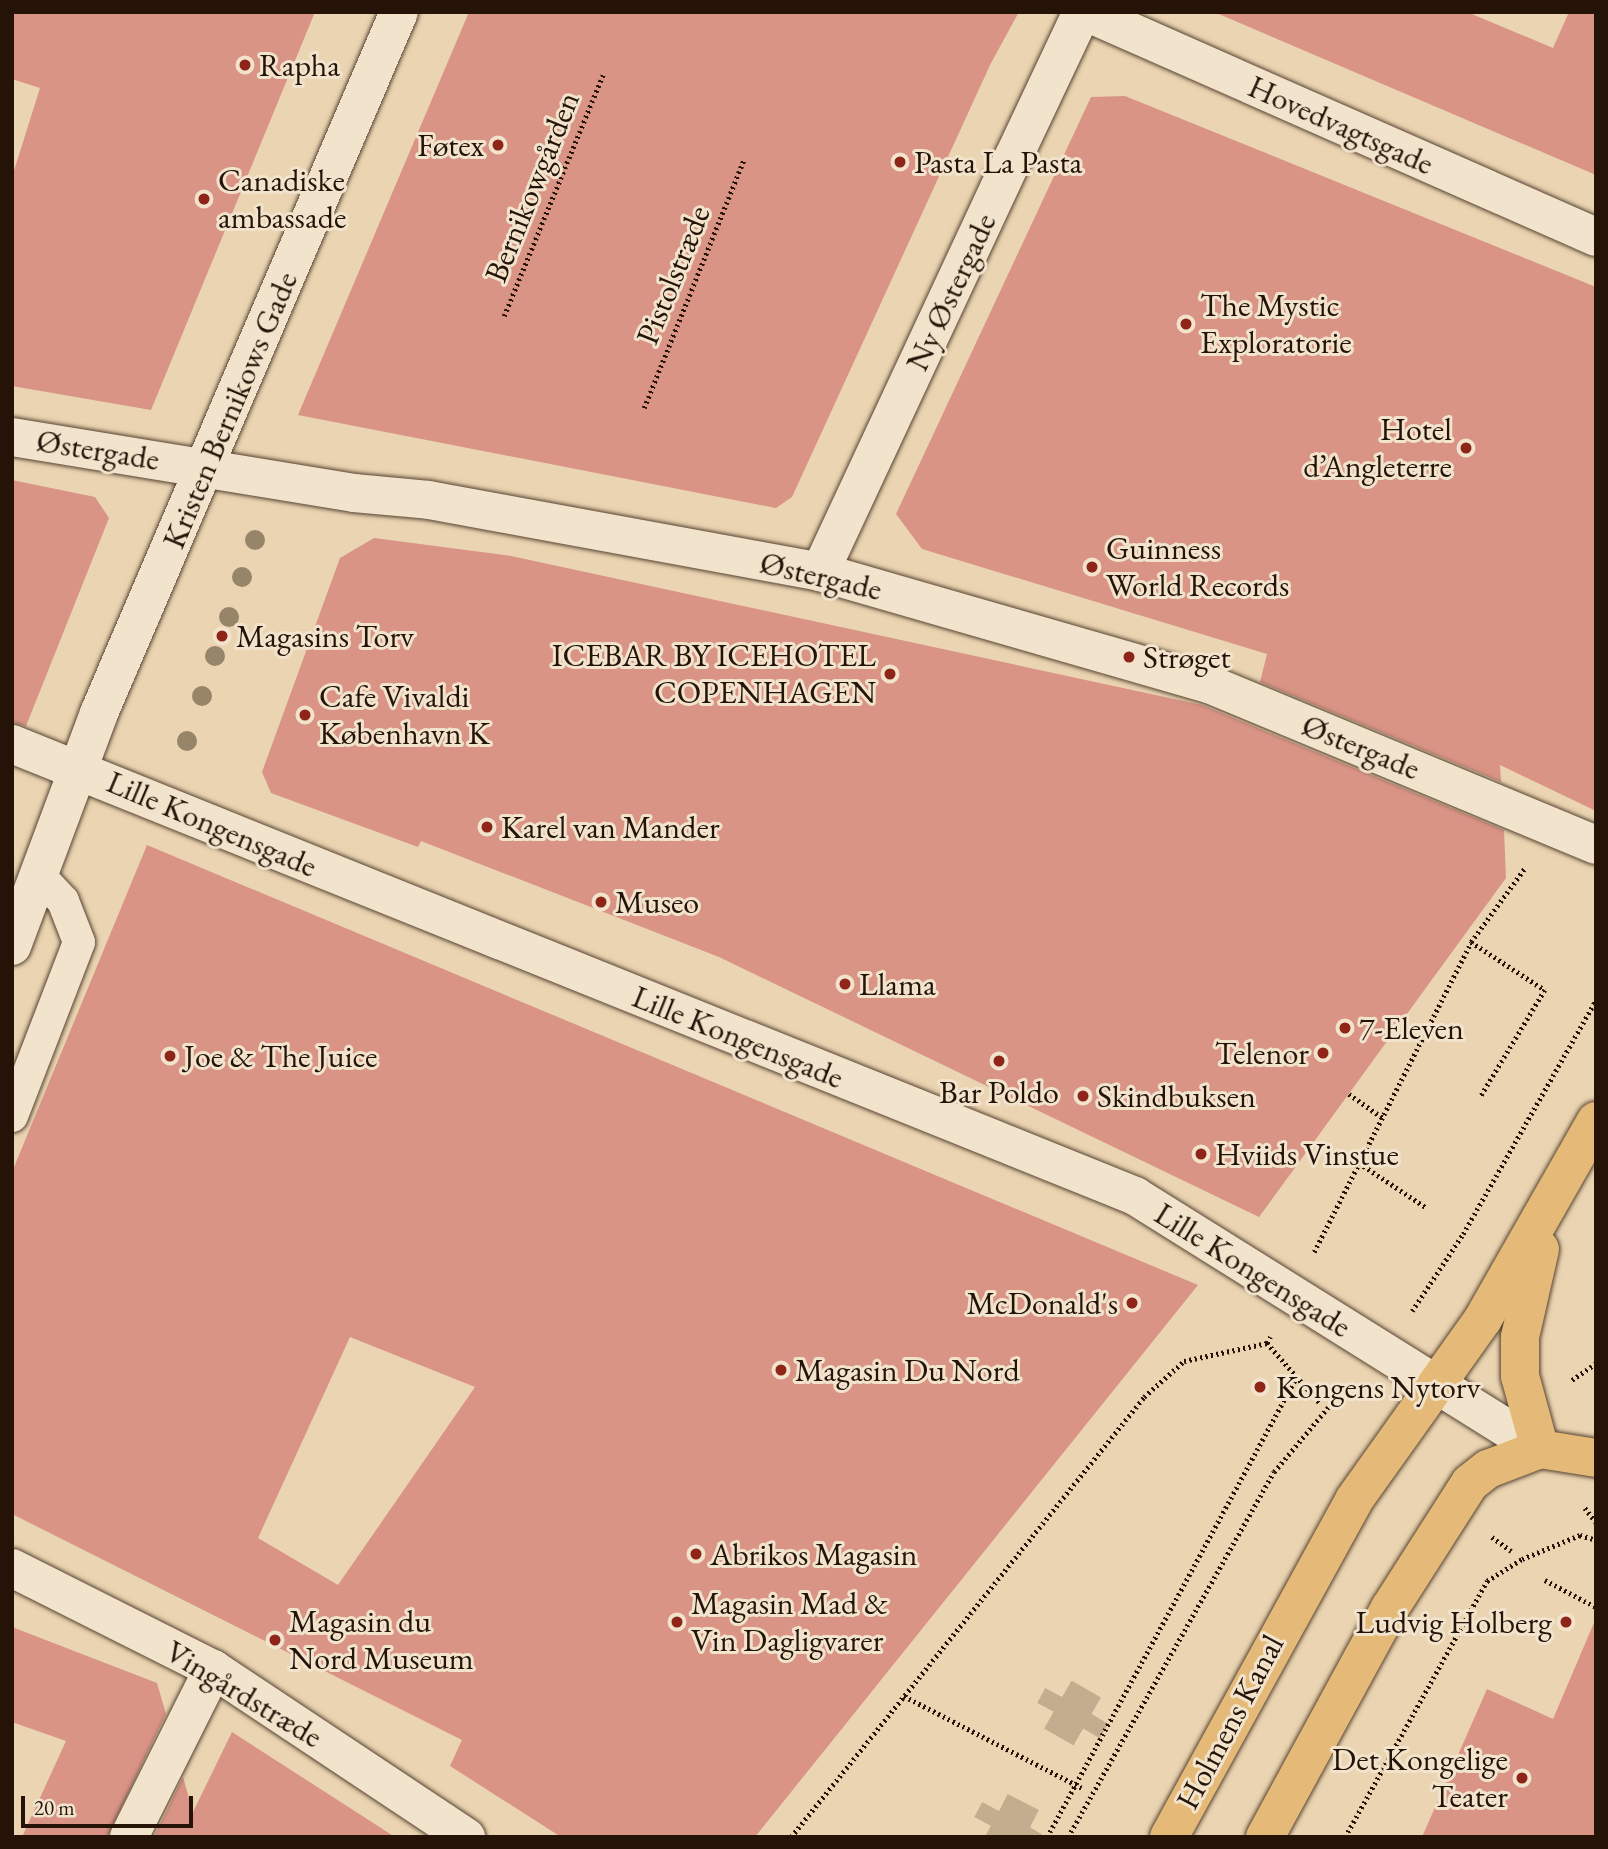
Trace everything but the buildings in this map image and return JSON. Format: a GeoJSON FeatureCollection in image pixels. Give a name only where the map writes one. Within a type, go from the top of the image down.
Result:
{"type":"FeatureCollection","features":[{"type":"Feature","properties":{"kind":"main road"},"geometry":{"type":"LineString","coordinates":[[1436,1384],[1505,1285],[1596,1121]]}},
{"type":"Feature","properties":{"kind":"main road"},"geometry":{"type":"LineString","coordinates":[[1541,1449],[1520,1376],[1520,1337],[1551,1202]]}},
{"type":"Feature","properties":{"kind":"main road","name":"Holmens Kanal"},"geometry":{"type":"LineString","coordinates":[[1169,1837],[1291,1608],[1354,1500],[1436,1384]]}},
{"type":"Feature","properties":{"kind":"main road"},"geometry":{"type":"LineString","coordinates":[[1265,1837],[1390,1608],[1470,1483],[1488,1469],[1541,1449],[1596,1458]]}},
{"type":"Feature","properties":{"kind":"street","name":"Kristen Bernikows Gade"},"geometry":{"type":"LineString","coordinates":[[12,946],[79,769],[399,12]]}},
{"type":"Feature","properties":{"kind":"street","name":"Ny Østergade"},"geometry":{"type":"LineString","coordinates":[[820,572],[1084,12]]}},
{"type":"Feature","properties":{"kind":"street","name":"Hovedvagtsgade"},"geometry":{"type":"LineString","coordinates":[[1084,12],[1596,237]]}},
{"type":"Feature","properties":{"kind":"street","name":"Østergade"},"geometry":{"type":"LineString","coordinates":[[12,437],[354,493],[429,500],[820,572],[1209,684],[1596,845]]}},
{"type":"Feature","properties":{"kind":"street","name":"Lille Kongensgade"},"geometry":{"type":"LineString","coordinates":[[12,744],[1135,1196],[1541,1449]]}},
{"type":"Feature","properties":{"kind":"street","name":"Vingårdstræde"},"geometry":{"type":"LineString","coordinates":[[12,1568],[213,1669],[466,1837]]}},
{"type":"Feature","properties":{"kind":"street"},"geometry":{"type":"LineString","coordinates":[[129,1837],[213,1669]]}},
{"type":"Feature","properties":{"kind":"lane"},"geometry":{"type":"LineString","coordinates":[[12,1116],[79,942],[63,901],[40,876]]}},
{"type":"Feature","properties":{"kind":"path","name":"Bernikowgården"},"geometry":{"type":"LineString","coordinates":[[504,316],[603,75]]}},
{"type":"Feature","properties":{"kind":"path","name":"Pistolstræde"},"geometry":{"type":"LineString","coordinates":[[645,408],[744,159]]}},
{"type":"Feature","properties":{"kind":"path"},"geometry":{"type":"LineString","coordinates":[[1324,1233],[1471,942],[1555,827]]}},
{"type":"Feature","properties":{"kind":"path"},"geometry":{"type":"LineString","coordinates":[[1471,942],[1545,990],[1481,1096]]}},
{"type":"Feature","properties":{"kind":"path"},"geometry":{"type":"LineString","coordinates":[[1068,1837],[1274,1472],[1429,1290],[1596,1000]]}},
{"type":"Feature","properties":{"kind":"path"},"geometry":{"type":"LineString","coordinates":[[1349,1094],[1383,1118]]}},
{"type":"Feature","properties":{"kind":"path"},"geometry":{"type":"LineString","coordinates":[[1359,1163],[1427,1208]]}},
{"type":"Feature","properties":{"kind":"path"},"geometry":{"type":"LineString","coordinates":[[791,1837],[1144,1397],[1184,1361],[1267,1343],[1273,1332]]}},
{"type":"Feature","properties":{"kind":"path"},"geometry":{"type":"LineString","coordinates":[[1267,1343],[1319,1402]]}},
{"type":"Feature","properties":{"kind":"path"},"geometry":{"type":"LineString","coordinates":[[1565,1385],[1596,1363]]}},
{"type":"Feature","properties":{"kind":"path"},"geometry":{"type":"LineString","coordinates":[[1047,1837],[1297,1376]]}},
{"type":"Feature","properties":{"kind":"path"},"geometry":{"type":"LineString","coordinates":[[1488,1534],[1511,1551]]}},
{"type":"Feature","properties":{"kind":"path"},"geometry":{"type":"LineString","coordinates":[[1345,1837],[1487,1581],[1522,1559],[1580,1535],[1596,1540]]}},
{"type":"Feature","properties":{"kind":"path"},"geometry":{"type":"LineString","coordinates":[[1545,1580],[1596,1607]]}},
{"type":"Feature","properties":{"kind":"path"},"geometry":{"type":"LineString","coordinates":[[904,1696],[1082,1788]]}},
{"type":"Feature","properties":{"kind":"tunnel"},"geometry":{"type":"LineString","coordinates":[[1062,1697],[1092,1714],[1083,1729],[1054,1712],[1062,1697]]}},
{"type":"Feature","properties":{"kind":"tunnel"},"geometry":{"type":"LineString","coordinates":[[1011,1837],[991,1826],[999,1811],[1030,1827],[1024,1837]]}},
{"type":"Feature","properties":{"kind":"place","name":"Rapha"},"geometry":{"type":"Point","coordinates":[245,65]}},
{"type":"Feature","properties":{"kind":"place","name":"Føtex"},"geometry":{"type":"Point","coordinates":[498,145]}},
{"type":"Feature","properties":{"kind":"place","name":"Pasta La Pasta"},"geometry":{"type":"Point","coordinates":[900,162]}},
{"type":"Feature","properties":{"kind":"place","name":"Canadiske ambassade"},"geometry":{"type":"Point","coordinates":[204,199]}},
{"type":"Feature","properties":{"kind":"place","name":"The Mystic Exploratorie"},"geometry":{"type":"Point","coordinates":[1186,324]}},
{"type":"Feature","properties":{"kind":"place","name":"Hotel d’Angleterre"},"geometry":{"type":"Point","coordinates":[1466,448]}},
{"type":"Feature","properties":{"kind":"place","name":"Guinness World Records"},"geometry":{"type":"Point","coordinates":[1092,567]}},
{"type":"Feature","properties":{"kind":"place","name":"Magasins Torv"},"geometry":{"type":"Point","coordinates":[222,636]}},
{"type":"Feature","properties":{"kind":"place","name":"Strøget"},"geometry":{"type":"Point","coordinates":[1129,657]}},
{"type":"Feature","properties":{"kind":"place","name":"ICEBAR BY ICEHOTEL COPENHAGEN"},"geometry":{"type":"Point","coordinates":[890,674]}},
{"type":"Feature","properties":{"kind":"place","name":"Cafe Vivaldi København K"},"geometry":{"type":"Point","coordinates":[305,715]}},
{"type":"Feature","properties":{"kind":"place","name":"Karel van Mander"},"geometry":{"type":"Point","coordinates":[487,827]}},
{"type":"Feature","properties":{"kind":"place","name":"Museo"},"geometry":{"type":"Point","coordinates":[601,902]}},
{"type":"Feature","properties":{"kind":"place","name":"Llama"},"geometry":{"type":"Point","coordinates":[845,984]}},
{"type":"Feature","properties":{"kind":"place","name":"7-Eleven"},"geometry":{"type":"Point","coordinates":[1345,1028]}},
{"type":"Feature","properties":{"kind":"place","name":"Telenor"},"geometry":{"type":"Point","coordinates":[1323,1053]}},
{"type":"Feature","properties":{"kind":"place","name":"Joe & The Juice"},"geometry":{"type":"Point","coordinates":[170,1056]}},
{"type":"Feature","properties":{"kind":"place","name":"Bar Poldo"},"geometry":{"type":"Point","coordinates":[999,1061]}},
{"type":"Feature","properties":{"kind":"place","name":"Skindbuksen"},"geometry":{"type":"Point","coordinates":[1083,1096]}},
{"type":"Feature","properties":{"kind":"place","name":"Hviids Vinstue"},"geometry":{"type":"Point","coordinates":[1201,1154]}},
{"type":"Feature","properties":{"kind":"place","name":"McDonald's"},"geometry":{"type":"Point","coordinates":[1132,1303]}},
{"type":"Feature","properties":{"kind":"place","name":"Magasin Du Nord"},"geometry":{"type":"Point","coordinates":[781,1370]}},
{"type":"Feature","properties":{"kind":"place","name":"Kongens Nytorv"},"geometry":{"type":"Point","coordinates":[1260,1387]}},
{"type":"Feature","properties":{"kind":"place","name":"Abrikos Magasin"},"geometry":{"type":"Point","coordinates":[696,1554]}},
{"type":"Feature","properties":{"kind":"place","name":"Magasin Mad & Vin Dagligvarer"},"geometry":{"type":"Point","coordinates":[677,1622]}},
{"type":"Feature","properties":{"kind":"place","name":"Ludvig Holberg"},"geometry":{"type":"Point","coordinates":[1566,1622]}},
{"type":"Feature","properties":{"kind":"place","name":"Magasin du Nord Museum"},"geometry":{"type":"Point","coordinates":[275,1640]}},
{"type":"Feature","properties":{"kind":"place","name":"Det Kongelige Teater"},"geometry":{"type":"Point","coordinates":[1522,1778]}}]}
